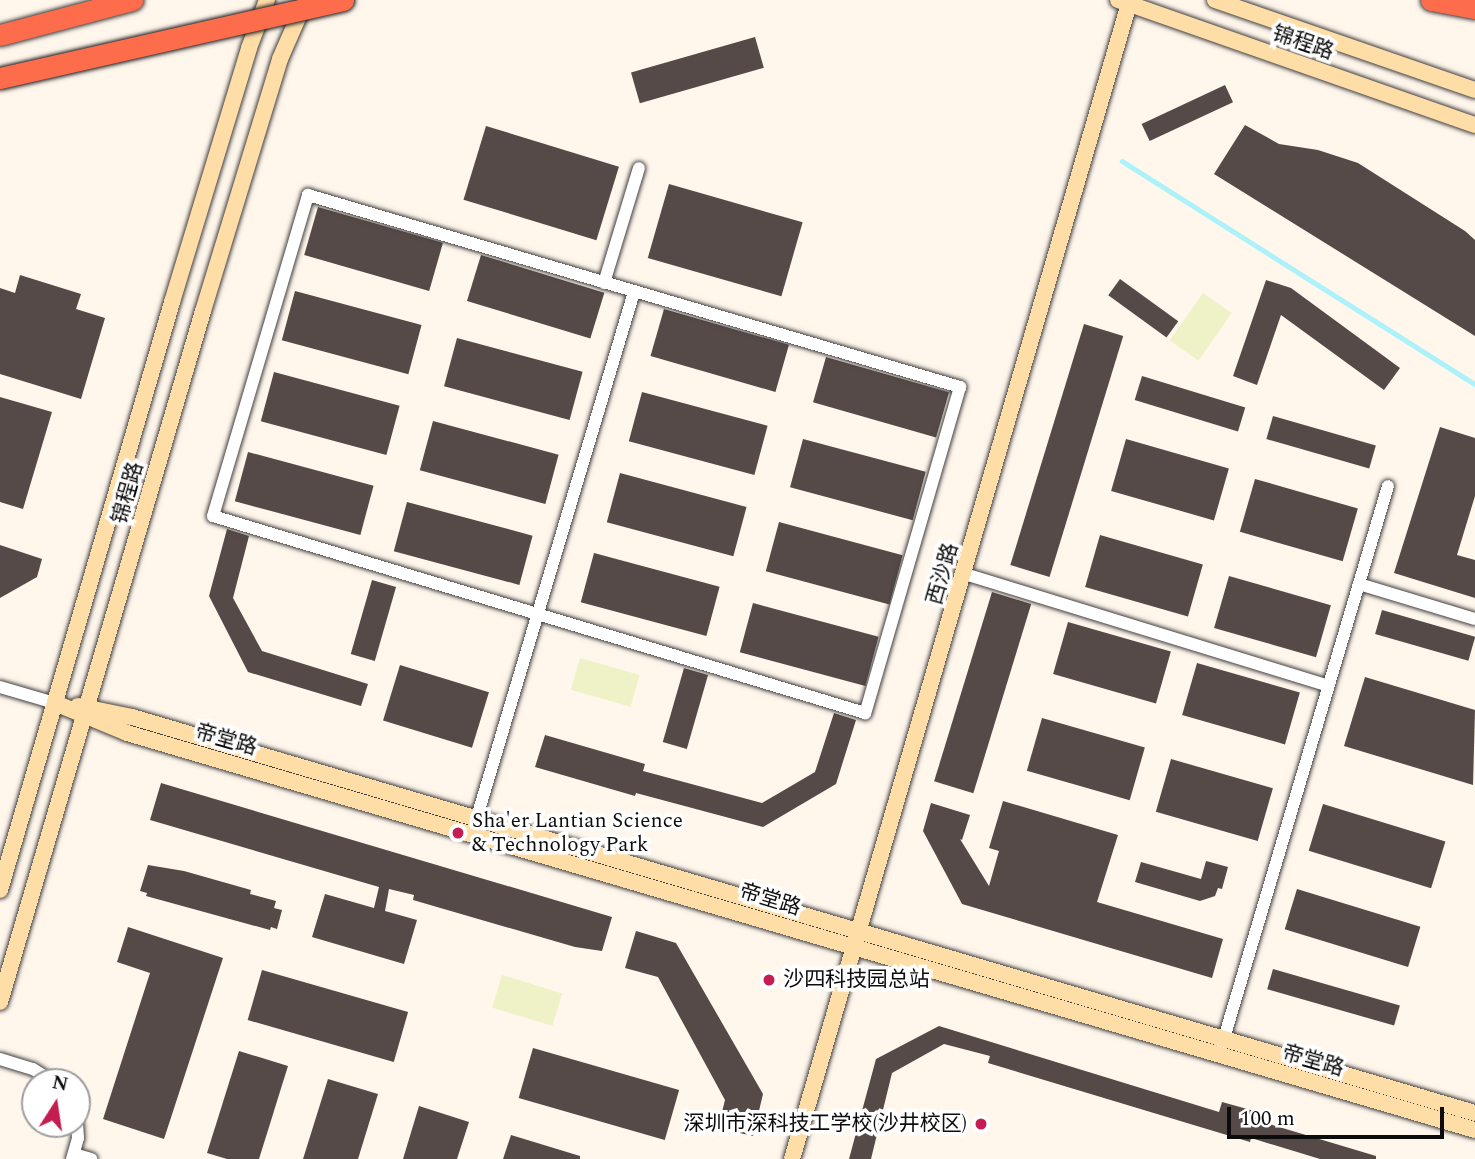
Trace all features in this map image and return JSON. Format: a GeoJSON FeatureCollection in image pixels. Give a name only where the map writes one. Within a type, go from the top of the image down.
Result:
{"type":"FeatureCollection","features":[{"type":"Feature","properties":{"kind":"highway"},"geometry":{"type":"LineString","coordinates":[[0,35],[131,0]]}},
{"type":"Feature","properties":{"kind":"highway"},"geometry":{"type":"LineString","coordinates":[[0,78],[343,0]]}},
{"type":"Feature","properties":{"kind":"highway"},"geometry":{"type":"LineString","coordinates":[[1431,0],[1475,8]]}},
{"type":"Feature","properties":{"kind":"street","name":"锦程路"},"geometry":{"type":"LineString","coordinates":[[0,890],[176,289],[249,48],[267,0]]}},
{"type":"Feature","properties":{"kind":"street","name":"锦程路"},"geometry":{"type":"LineString","coordinates":[[0,1002],[275,72],[296,16],[306,0]]}},
{"type":"Feature","properties":{"kind":"street","name":"锦程路"},"geometry":{"type":"LineString","coordinates":[[1215,0],[1475,90]]}},
{"type":"Feature","properties":{"kind":"street","name":"锦程路"},"geometry":{"type":"LineString","coordinates":[[1126,1],[1475,125]]}},
{"type":"Feature","properties":{"kind":"street","name":"西沙路"},"geometry":{"type":"LineString","coordinates":[[792,1159],[965,574],[1126,1]]}},
{"type":"Feature","properties":{"kind":"street"},"geometry":{"type":"LineString","coordinates":[[604,283],[639,168]]}},
{"type":"Feature","properties":{"kind":"street"},"geometry":{"type":"LineString","coordinates":[[308,195],[604,283],[960,387],[865,713],[213,516],[308,195]]}},
{"type":"Feature","properties":{"kind":"street"},"geometry":{"type":"LineString","coordinates":[[474,826],[634,292]]}},
{"type":"Feature","properties":{"kind":"street"},"geometry":{"type":"LineString","coordinates":[[1221,1048],[1388,486]]}},
{"type":"Feature","properties":{"kind":"street"},"geometry":{"type":"LineString","coordinates":[[965,574],[1328,687]]}},
{"type":"Feature","properties":{"kind":"street"},"geometry":{"type":"LineString","coordinates":[[1359,584],[1475,619]]}},
{"type":"Feature","properties":{"kind":"street","name":"帝堂路"},"geometry":{"type":"LineString","coordinates":[[0,687],[87,712],[127,733],[860,931],[1475,1130]]}},
{"type":"Feature","properties":{"kind":"street","name":"帝堂路"},"geometry":{"type":"LineString","coordinates":[[474,826],[854,948],[1221,1048],[1475,1113]]}},
{"type":"Feature","properties":{"kind":"street"},"geometry":{"type":"LineString","coordinates":[[0,1059],[30,1068]]}},
{"type":"Feature","properties":{"kind":"street"},"geometry":{"type":"LineString","coordinates":[[75,1138],[73,1157],[91,1159]]}},
{"type":"Feature","properties":{"kind":"green space"},"geometry":{"type":"Polygon","coordinates":[[[1203,293],[1232,313],[1198,361],[1170,341],[1203,293]]]}},
{"type":"Feature","properties":{"kind":"green space"},"geometry":{"type":"Polygon","coordinates":[[[580,658],[640,675],[631,707],[571,690],[580,658]]]}},
{"type":"Feature","properties":{"kind":"green space"},"geometry":{"type":"Polygon","coordinates":[[[502,975],[562,993],[552,1026],[492,1008],[502,975]]]}},
{"type":"Feature","properties":{"kind":"building"},"geometry":{"type":"Polygon","coordinates":[[[755,37],[764,68],[640,103],[631,73],[755,37]]]}},
{"type":"Feature","properties":{"kind":"building"},"geometry":{"type":"Polygon","coordinates":[[[1225,85],[1233,102],[1150,141],[1142,124],[1225,85]]]}},
{"type":"Feature","properties":{"kind":"building"},"geometry":{"type":"Polygon","coordinates":[[[1245,125],[1279,144],[1318,150],[1358,163],[1475,240],[1475,336],[1214,174],[1245,125]]]}},
{"type":"Feature","properties":{"kind":"building"},"geometry":{"type":"Polygon","coordinates":[[[486,126],[619,167],[596,240],[463,200],[486,126]]]}},
{"type":"Feature","properties":{"kind":"building"},"geometry":{"type":"Polygon","coordinates":[[[669,184],[803,222],[781,296],[648,258],[669,184]]]}},
{"type":"Feature","properties":{"kind":"building"},"geometry":{"type":"Polygon","coordinates":[[[318,207],[443,243],[429,291],[304,255],[318,207]]]}},
{"type":"Feature","properties":{"kind":"building"},"geometry":{"type":"Polygon","coordinates":[[[481,255],[604,293],[590,339],[467,301],[481,255]]]}},
{"type":"Feature","properties":{"kind":"building"},"geometry":{"type":"Polygon","coordinates":[[[20,275],[81,294],[76,309],[105,318],[81,399],[0,374],[0,288],[15,293],[20,275]]]}},
{"type":"Feature","properties":{"kind":"building"},"geometry":{"type":"Polygon","coordinates":[[[1120,279],[1178,321],[1166,338],[1108,295],[1120,279]]]}},
{"type":"Feature","properties":{"kind":"building"},"geometry":{"type":"Polygon","coordinates":[[[1266,280],[1291,288],[1400,368],[1384,390],[1281,315],[1257,385],[1233,376],[1266,280]]]}},
{"type":"Feature","properties":{"kind":"building"},"geometry":{"type":"Polygon","coordinates":[[[295,291],[422,325],[408,374],[282,340],[295,291]]]}},
{"type":"Feature","properties":{"kind":"building"},"geometry":{"type":"Polygon","coordinates":[[[664,309],[789,345],[775,392],[650,356],[664,309]]]}},
{"type":"Feature","properties":{"kind":"building"},"geometry":{"type":"Polygon","coordinates":[[[1084,324],[1123,336],[1050,577],[1010,565],[1084,324]]]}},
{"type":"Feature","properties":{"kind":"building"},"geometry":{"type":"Polygon","coordinates":[[[457,338],[583,372],[570,420],[444,386],[457,338]]]}},
{"type":"Feature","properties":{"kind":"building"},"geometry":{"type":"Polygon","coordinates":[[[826,357],[949,392],[936,437],[813,402],[826,357]]]}},
{"type":"Feature","properties":{"kind":"building"},"geometry":{"type":"Polygon","coordinates":[[[274,372],[400,406],[386,455],[261,421],[274,372]]]}},
{"type":"Feature","properties":{"kind":"building"},"geometry":{"type":"Polygon","coordinates":[[[1142,376],[1245,408],[1238,431],[1135,400],[1142,376]]]}},
{"type":"Feature","properties":{"kind":"building"},"geometry":{"type":"Polygon","coordinates":[[[642,392],[768,426],[754,475],[629,441],[642,392]]]}},
{"type":"Feature","properties":{"kind":"building"},"geometry":{"type":"Polygon","coordinates":[[[0,397],[52,412],[23,509],[0,502],[0,397]]]}},
{"type":"Feature","properties":{"kind":"building"},"geometry":{"type":"Polygon","coordinates":[[[1273,416],[1376,445],[1369,469],[1266,439],[1273,416]]]}},
{"type":"Feature","properties":{"kind":"building"},"geometry":{"type":"Polygon","coordinates":[[[433,421],[559,455],[545,504],[420,470],[433,421]]]}},
{"type":"Feature","properties":{"kind":"building"},"geometry":{"type":"Polygon","coordinates":[[[1440,427],[1475,438],[1475,496],[1457,555],[1475,560],[1475,598],[1394,573],[1440,427]]]}},
{"type":"Feature","properties":{"kind":"building"},"geometry":{"type":"Polygon","coordinates":[[[803,439],[926,472],[913,520],[790,487],[803,439]]]}},
{"type":"Feature","properties":{"kind":"building"},"geometry":{"type":"Polygon","coordinates":[[[1126,439],[1229,468],[1214,520],[1111,491],[1126,439]]]}},
{"type":"Feature","properties":{"kind":"building"},"geometry":{"type":"Polygon","coordinates":[[[248,452],[374,486],[360,535],[235,501],[248,452]]]}},
{"type":"Feature","properties":{"kind":"building"},"geometry":{"type":"Polygon","coordinates":[[[620,473],[747,507],[733,556],[607,522],[620,473]]]}},
{"type":"Feature","properties":{"kind":"building"},"geometry":{"type":"Polygon","coordinates":[[[1255,479],[1358,508],[1343,561],[1240,532],[1255,479]]]}},
{"type":"Feature","properties":{"kind":"building"},"geometry":{"type":"Polygon","coordinates":[[[407,502],[533,536],[519,585],[394,551],[407,502]]]}},
{"type":"Feature","properties":{"kind":"building"},"geometry":{"type":"Polygon","coordinates":[[[779,522],[903,555],[889,604],[766,571],[779,522]]]}},
{"type":"Feature","properties":{"kind":"building"},"geometry":{"type":"Polygon","coordinates":[[[227,529],[249,536],[233,598],[262,651],[368,684],[361,706],[248,672],[209,596],[227,529]]]}},
{"type":"Feature","properties":{"kind":"building"},"geometry":{"type":"Polygon","coordinates":[[[1100,535],[1203,564],[1188,616],[1085,587],[1100,535]]]}},
{"type":"Feature","properties":{"kind":"building"},"geometry":{"type":"Polygon","coordinates":[[[0,545],[42,559],[37,577],[0,598],[0,545]]]}},
{"type":"Feature","properties":{"kind":"building"},"geometry":{"type":"Polygon","coordinates":[[[594,553],[720,587],[706,636],[581,602],[594,553]]]}},
{"type":"Feature","properties":{"kind":"building"},"geometry":{"type":"Polygon","coordinates":[[[1229,576],[1331,605],[1316,657],[1214,628],[1229,576]]]}},
{"type":"Feature","properties":{"kind":"building"},"geometry":{"type":"Polygon","coordinates":[[[372,580],[396,587],[375,661],[351,654],[372,580]]]}},
{"type":"Feature","properties":{"kind":"building"},"geometry":{"type":"Polygon","coordinates":[[[992,592],[1031,604],[973,793],[934,781],[992,592]]]}},
{"type":"Feature","properties":{"kind":"building"},"geometry":{"type":"Polygon","coordinates":[[[753,603],[879,637],[865,686],[740,652],[753,603]]]}},
{"type":"Feature","properties":{"kind":"building"},"geometry":{"type":"Polygon","coordinates":[[[1382,610],[1475,637],[1468,661],[1375,634],[1382,610]]]}},
{"type":"Feature","properties":{"kind":"building"},"geometry":{"type":"Polygon","coordinates":[[[1068,622],[1171,651],[1156,703],[1053,674],[1068,622]]]}},
{"type":"Feature","properties":{"kind":"building"},"geometry":{"type":"Polygon","coordinates":[[[1197,663],[1300,692],[1285,744],[1182,715],[1197,663]]]}},
{"type":"Feature","properties":{"kind":"building"},"geometry":{"type":"Polygon","coordinates":[[[400,665],[489,692],[472,748],[383,720],[400,665]]]}},
{"type":"Feature","properties":{"kind":"building"},"geometry":{"type":"Polygon","coordinates":[[[684,668],[708,675],[687,749],[663,742],[684,668]]]}},
{"type":"Feature","properties":{"kind":"building"},"geometry":{"type":"Polygon","coordinates":[[[1365,677],[1475,710],[1473,785],[1344,746],[1365,677]]]}},
{"type":"Feature","properties":{"kind":"building"},"geometry":{"type":"Polygon","coordinates":[[[834,713],[856,720],[836,784],[763,827],[636,793],[635,796],[535,767],[545,735],[645,764],[643,771],[762,803],[815,772],[834,713]]]}},
{"type":"Feature","properties":{"kind":"building"},"geometry":{"type":"Polygon","coordinates":[[[1042,718],[1145,747],[1130,800],[1027,771],[1042,718]]]}},
{"type":"Feature","properties":{"kind":"building"},"geometry":{"type":"Polygon","coordinates":[[[1171,759],[1273,788],[1258,841],[1156,812],[1171,759]]]}},
{"type":"Feature","properties":{"kind":"building"},"geometry":{"type":"Polygon","coordinates":[[[161,783],[612,917],[602,951],[575,947],[413,900],[414,895],[389,889],[385,911],[417,920],[404,964],[312,937],[325,894],[374,908],[379,887],[150,820],[161,783]]]}},
{"type":"Feature","properties":{"kind":"building"},"geometry":{"type":"Polygon","coordinates":[[[1003,801],[1118,835],[1097,902],[1223,939],[1212,978],[962,904],[923,831],[931,803],[970,815],[962,840],[960,839],[989,886],[999,851],[989,848],[1003,801]]]}},
{"type":"Feature","properties":{"kind":"building"},"geometry":{"type":"Polygon","coordinates":[[[1323,804],[1445,841],[1431,888],[1309,851],[1323,804]]]}},
{"type":"Feature","properties":{"kind":"building"},"geometry":{"type":"Polygon","coordinates":[[[1206,861],[1228,867],[1222,889],[1218,888],[1215,896],[1200,901],[1135,882],[1141,862],[1201,879],[1206,861]]]}},
{"type":"Feature","properties":{"kind":"building"},"geometry":{"type":"Polygon","coordinates":[[[148,865],[184,871],[251,890],[250,894],[276,901],[274,908],[282,910],[277,929],[271,927],[270,930],[146,896],[147,893],[140,891],[148,865]]]}},
{"type":"Feature","properties":{"kind":"building"},"geometry":{"type":"Polygon","coordinates":[[[1297,889],[1420,927],[1408,967],[1285,929],[1297,889]]]}},
{"type":"Feature","properties":{"kind":"building"},"geometry":{"type":"Polygon","coordinates":[[[128,927],[223,958],[164,1139],[103,1119],[150,973],[117,962],[128,927]]]}},
{"type":"Feature","properties":{"kind":"building"},"geometry":{"type":"Polygon","coordinates":[[[636,931],[676,943],[763,1094],[753,1136],[718,1128],[725,1100],[658,977],[625,968],[636,931]]]}},
{"type":"Feature","properties":{"kind":"building"},"geometry":{"type":"Polygon","coordinates":[[[1273,969],[1400,1005],[1394,1026],[1267,989],[1273,969]]]}},
{"type":"Feature","properties":{"kind":"building"},"geometry":{"type":"Polygon","coordinates":[[[262,970],[408,1012],[394,1062],[248,1020],[262,970]]]}},
{"type":"Feature","properties":{"kind":"building"},"geometry":{"type":"Polygon","coordinates":[[[939,1026],[1219,1112],[1222,1102],[1258,1112],[1256,1120],[1376,1156],[1376,1159],[1320,1159],[1251,1138],[1250,1142],[988,1063],[990,1056],[944,1044],[892,1073],[871,1159],[849,1159],[876,1059],[939,1026]]]}},
{"type":"Feature","properties":{"kind":"building"},"geometry":{"type":"Polygon","coordinates":[[[533,1048],[679,1090],[665,1140],[519,1098],[533,1048]]]}},
{"type":"Feature","properties":{"kind":"building"},"geometry":{"type":"Polygon","coordinates":[[[239,1051],[288,1066],[259,1159],[227,1159],[207,1153],[239,1051]]]}},
{"type":"Feature","properties":{"kind":"building"},"geometry":{"type":"Polygon","coordinates":[[[328,1079],[378,1094],[358,1159],[303,1159],[328,1079]]]}},
{"type":"Feature","properties":{"kind":"building"},"geometry":{"type":"Polygon","coordinates":[[[419,1106],[469,1122],[457,1159],[403,1159],[419,1106]]]}},
{"type":"Feature","properties":{"kind":"building"},"geometry":{"type":"Polygon","coordinates":[[[511,1135],[580,1156],[580,1159],[503,1159],[511,1135]]]}},
{"type":"Feature","properties":{"kind":"waterway"},"geometry":{"type":"LineString","coordinates":[[1122,161],[1475,384]]}},
{"type":"Feature","properties":{"kind":"place","name":"Sha'er Lantian Science & Technology Park"},"geometry":{"type":"Point","coordinates":[458,833]}},
{"type":"Feature","properties":{"kind":"place","name":"沙四科技园总站"},"geometry":{"type":"Point","coordinates":[769,980]}},
{"type":"Feature","properties":{"kind":"place","name":"深圳市深科技工学校(沙井校区)"},"geometry":{"type":"Point","coordinates":[981,1124]}}]}
